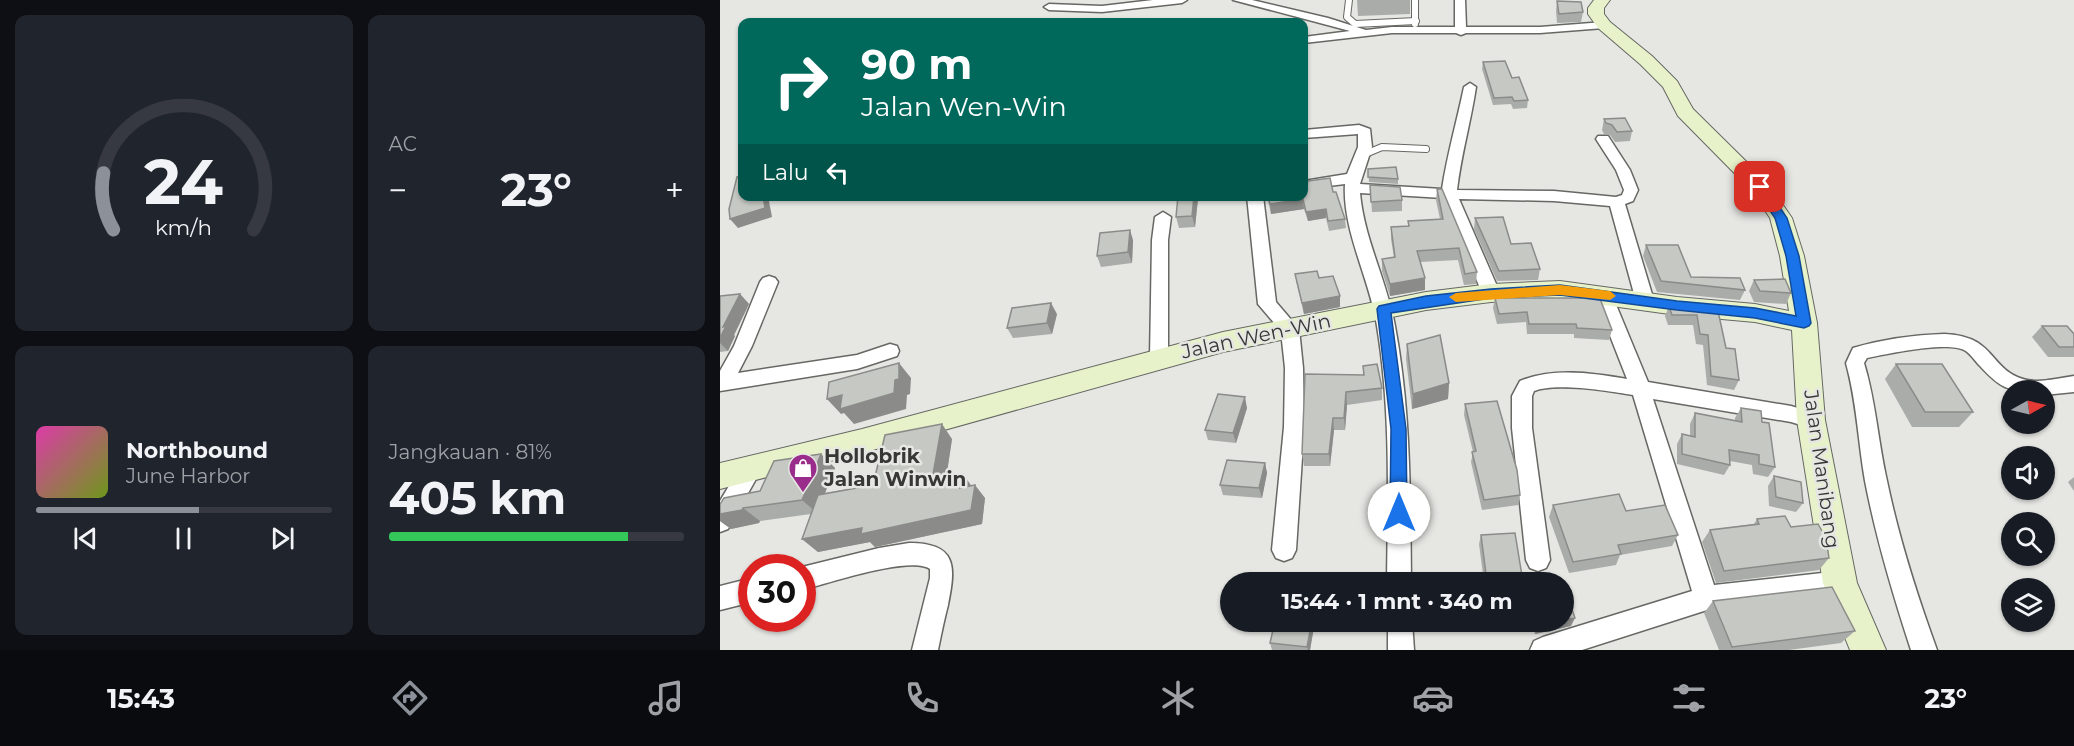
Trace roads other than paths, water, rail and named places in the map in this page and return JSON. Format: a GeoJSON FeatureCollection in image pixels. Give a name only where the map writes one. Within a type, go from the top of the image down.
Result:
{"type":"FeatureCollection","features":[{"type":"Feature","properties":{"kind":"street"},"geometry":{"type":"LineString","coordinates":[[1049,7],[1101,9],[1182,0]]}},
{"type":"Feature","properties":{"kind":"street"},"geometry":{"type":"LineString","coordinates":[[1238,0],[1324,20],[1367,33]]}},
{"type":"Feature","properties":{"kind":"street"},"geometry":{"type":"LineString","coordinates":[[1460,0],[1461,32]]}},
{"type":"Feature","properties":{"kind":"street"},"geometry":{"type":"LineString","coordinates":[[1308,40],[1415,26],[1461,32],[1540,30],[1603,12]]}},
{"type":"Feature","properties":{"kind":"street","name":"Jalan Manibang"},"geometry":{"type":"LineString","coordinates":[[1603,12],[1671,85],[1685,112],[1760,187],[1781,218],[1792,256],[1804,323],[1811,420],[1840,583],[1868,650]]}},
{"type":"Feature","properties":{"kind":"street"},"geometry":{"type":"LineString","coordinates":[[1470,87],[1462,132],[1451,171],[1449,194],[1491,293]]}},
{"type":"Feature","properties":{"kind":"street"},"geometry":{"type":"LineString","coordinates":[[1308,134],[1363,130],[1367,139],[1352,183],[1359,228],[1384,309],[1399,429],[1400,572]]}},
{"type":"Feature","properties":{"kind":"street"},"geometry":{"type":"LineString","coordinates":[[1308,184],[1352,183],[1449,194],[1517,194],[1617,202],[1628,198],[1631,189],[1623,170],[1603,139]]}},
{"type":"Feature","properties":{"kind":"street"},"geometry":{"type":"LineString","coordinates":[[1256,201],[1267,304],[1290,330],[1294,368],[1294,427],[1284,550]]}},
{"type":"Feature","properties":{"kind":"street"},"geometry":{"type":"LineString","coordinates":[[1617,202],[1645,301]]}},
{"type":"Feature","properties":{"kind":"street"},"geometry":{"type":"LineString","coordinates":[[1160,358],[1160,240],[1163,217]]}},
{"type":"Feature","properties":{"kind":"street"},"geometry":{"type":"LineString","coordinates":[[721,383],[743,346],[769,282]]}},
{"type":"Feature","properties":{"kind":"street","name":"Jalan Wen-Win"},"geometry":{"type":"LineString","coordinates":[[720,476],[965,414],[1223,342],[1426,301],[1491,293],[1560,290],[1755,313],[1804,323]]}},
{"type":"Feature","properties":{"kind":"street"},"geometry":{"type":"LineString","coordinates":[[1603,295],[1623,339],[1641,388],[1688,547],[1707,598]]}},
{"type":"Feature","properties":{"kind":"street"},"geometry":{"type":"LineString","coordinates":[[1924,650],[1911,612],[1876,481],[1863,387],[1855,363],[1860,353],[1880,348],[1957,340],[1974,348],[2003,380],[2011,385],[2025,388],[2074,384]]}},
{"type":"Feature","properties":{"kind":"street"},"geometry":{"type":"LineString","coordinates":[[721,383],[857,362],[890,351]]}},
{"type":"Feature","properties":{"kind":"street"},"geometry":{"type":"LineString","coordinates":[[1538,560],[1522,428],[1522,396],[1527,386],[1539,381],[1577,381],[1641,388],[1791,414],[1811,420]]}},
{"type":"Feature","properties":{"kind":"street"},"geometry":{"type":"LineString","coordinates":[[720,522],[750,470]]}},
{"type":"Feature","properties":{"kind":"street"},"geometry":{"type":"LineString","coordinates":[[816,576],[887,558],[919,554],[932,556],[941,564],[942,578],[924,650]]}},
{"type":"Feature","properties":{"kind":"street"},"geometry":{"type":"LineString","coordinates":[[1543,650],[1707,598],[1840,583]]}},
{"type":"Feature","properties":{"kind":"street"},"geometry":{"type":"LineString","coordinates":[[720,598],[738,594]]}},
{"type":"Feature","properties":{"kind":"street"},"geometry":{"type":"LineString","coordinates":[[1400,632],[1401,650]]}},
{"type":"Feature","properties":{"kind":"lane"},"geometry":{"type":"LineString","coordinates":[[1349,0],[1347,17],[1355,24],[1415,26],[1415,0]]}},
{"type":"Feature","properties":{"kind":"lane"},"geometry":{"type":"LineString","coordinates":[[1363,155],[1382,147],[1426,149]]}},
{"type":"Feature","properties":{"kind":"place","name":"Hollobrik Jalan Winwin"},"geometry":{"type":"Point","coordinates":[803,494]}}]}
